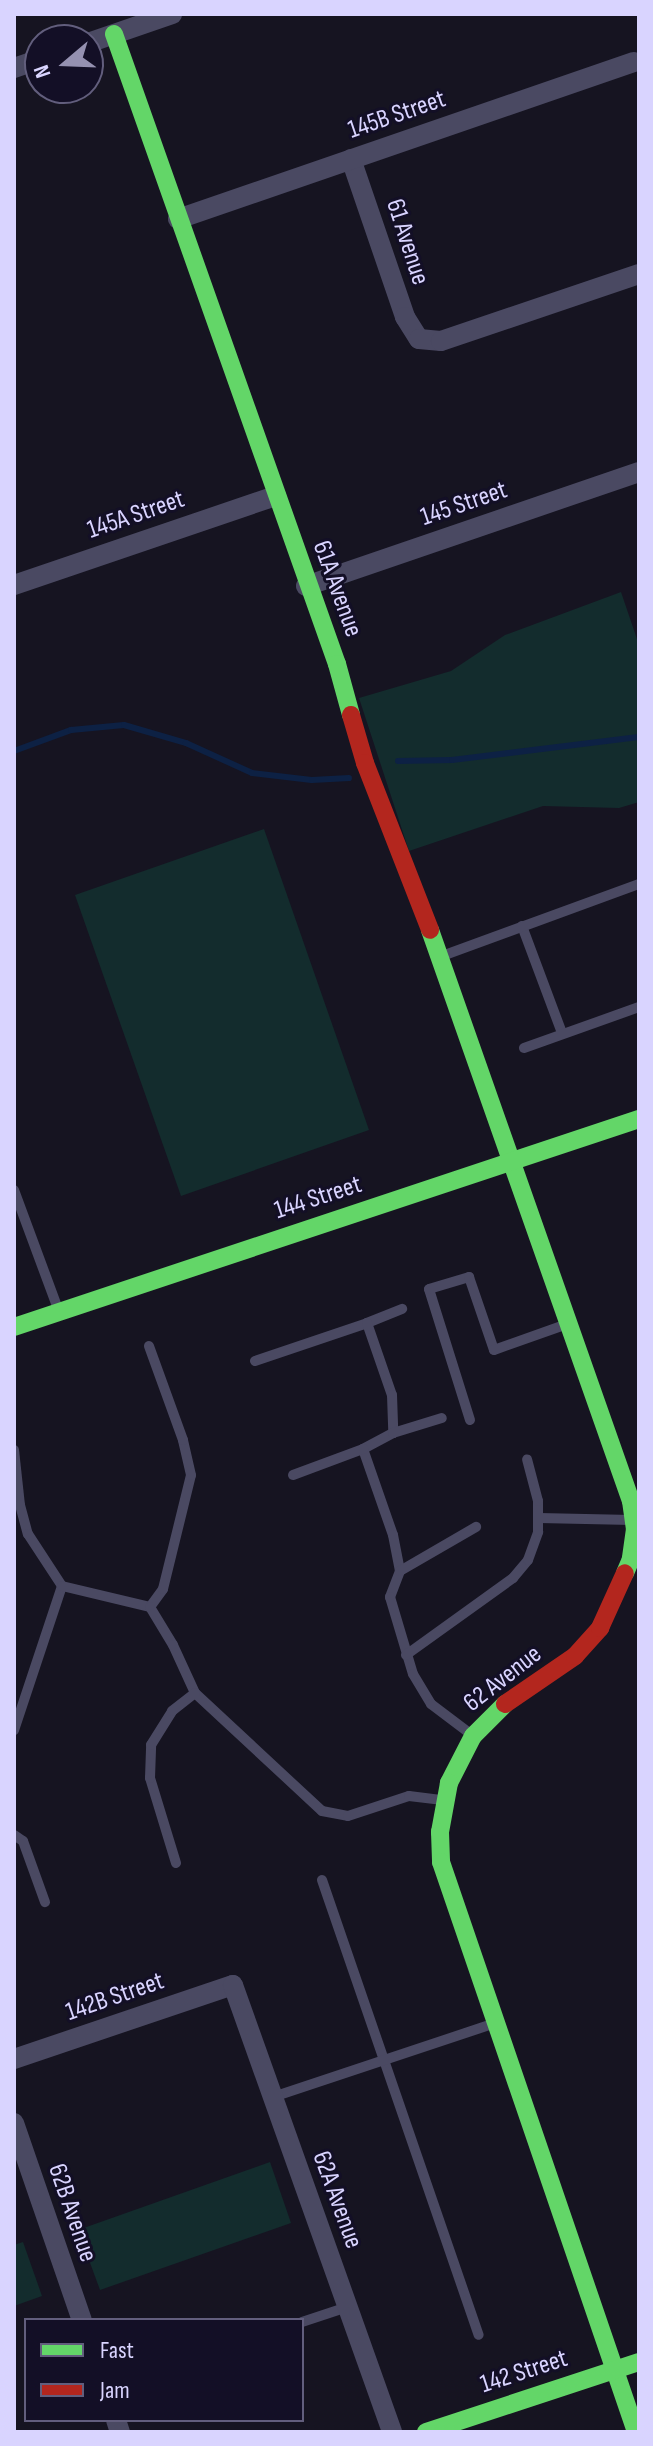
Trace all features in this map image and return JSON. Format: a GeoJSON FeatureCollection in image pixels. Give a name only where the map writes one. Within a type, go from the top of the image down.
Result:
{"type":"FeatureCollection","features":[{"type":"Feature","properties":{"kind":"street"},"geometry":{"type":"LineString","coordinates":[[104,37],[172,14]]}},
{"type":"Feature","properties":{"kind":"street","name":"61A Avenue"},"geometry":{"type":"LineString","coordinates":[[114,34],[306,586],[337,664],[365,763],[440,956],[512,1162]]}},
{"type":"Feature","properties":{"kind":"street","name":"145B Street"},"geometry":{"type":"LineString","coordinates":[[178,219],[634,62]]}},
{"type":"Feature","properties":{"kind":"street","name":"61 Avenue"},"geometry":{"type":"LineString","coordinates":[[351,159],[405,317],[419,339],[441,341],[639,274]]}},
{"type":"Feature","properties":{"kind":"street","name":"145 Street"},"geometry":{"type":"LineString","coordinates":[[306,586],[639,472]]}},
{"type":"Feature","properties":{"kind":"street","name":"145A Street"},"geometry":{"type":"LineString","coordinates":[[14,585],[276,496]]}},
{"type":"Feature","properties":{"kind":"street","name":"144 Street"},"geometry":{"type":"LineString","coordinates":[[14,1327],[639,1119]]}},
{"type":"Feature","properties":{"kind":"street","name":"62 Avenue"},"geometry":{"type":"LineString","coordinates":[[512,1162],[623,1471],[634,1520],[631,1559],[600,1628],[575,1656],[499,1708],[473,1736],[457,1763],[444,1800],[440,1832],[441,1862],[636,2432]]}},
{"type":"Feature","properties":{"kind":"street","name":"142B Street"},"geometry":{"type":"LineString","coordinates":[[14,2059],[233,1985]]}},
{"type":"Feature","properties":{"kind":"street","name":"62A Avenue"},"geometry":{"type":"LineString","coordinates":[[233,1985],[392,2432]]}},
{"type":"Feature","properties":{"kind":"street","name":"62B Avenue"},"geometry":{"type":"LineString","coordinates":[[14,2123],[81,2318]]}},
{"type":"Feature","properties":{"kind":"street","name":"142 Street"},"geometry":{"type":"LineString","coordinates":[[426,2432],[639,2362]]}},
{"type":"Feature","properties":{"kind":"lane"},"geometry":{"type":"LineString","coordinates":[[440,956],[639,884]]}},
{"type":"Feature","properties":{"kind":"lane"},"geometry":{"type":"LineString","coordinates":[[522,926],[562,1033]]}},
{"type":"Feature","properties":{"kind":"lane"},"geometry":{"type":"LineString","coordinates":[[524,1048],[639,1007]]}},
{"type":"Feature","properties":{"kind":"lane"},"geometry":{"type":"LineString","coordinates":[[14,1190],[59,1311]]}},
{"type":"Feature","properties":{"kind":"lane"},"geometry":{"type":"LineString","coordinates":[[470,1420],[429,1289],[469,1277],[494,1350],[569,1324]]}},
{"type":"Feature","properties":{"kind":"lane"},"geometry":{"type":"LineString","coordinates":[[255,1361],[402,1309]]}},
{"type":"Feature","properties":{"kind":"lane"},"geometry":{"type":"LineString","coordinates":[[367,1323],[392,1395],[393,1433]]}},
{"type":"Feature","properties":{"kind":"lane"},"geometry":{"type":"LineString","coordinates":[[149,1346],[183,1440],[191,1475],[163,1589],[150,1607]]}},
{"type":"Feature","properties":{"kind":"lane"},"geometry":{"type":"LineString","coordinates":[[293,1475],[363,1449],[393,1433],[442,1418]]}},
{"type":"Feature","properties":{"kind":"lane"},"geometry":{"type":"LineString","coordinates":[[363,1449],[393,1535],[400,1571],[390,1597],[406,1655],[431,1704],[473,1736]]}},
{"type":"Feature","properties":{"kind":"lane"},"geometry":{"type":"LineString","coordinates":[[14,1450],[20,1505],[28,1534],[62,1586],[150,1607],[173,1645],[195,1693],[322,1811],[348,1816],[409,1796],[444,1800]]}},
{"type":"Feature","properties":{"kind":"lane"},"geometry":{"type":"LineString","coordinates":[[406,1655],[513,1578],[528,1560],[538,1532],[539,1518],[538,1501],[527,1459]]}},
{"type":"Feature","properties":{"kind":"lane"},"geometry":{"type":"LineString","coordinates":[[539,1518],[634,1520]]}},
{"type":"Feature","properties":{"kind":"lane"},"geometry":{"type":"LineString","coordinates":[[400,1571],[476,1527]]}},
{"type":"Feature","properties":{"kind":"lane"},"geometry":{"type":"LineString","coordinates":[[14,1730],[62,1586]]}},
{"type":"Feature","properties":{"kind":"lane"},"geometry":{"type":"LineString","coordinates":[[176,1863],[150,1778],[151,1745],[172,1711],[195,1693]]}},
{"type":"Feature","properties":{"kind":"lane"},"geometry":{"type":"LineString","coordinates":[[14,1835],[23,1841],[45,1902]]}},
{"type":"Feature","properties":{"kind":"lane"},"geometry":{"type":"LineString","coordinates":[[322,1880],[479,2335]]}},
{"type":"Feature","properties":{"kind":"lane"},"geometry":{"type":"LineString","coordinates":[[273,2097],[494,2024]]}},
{"type":"Feature","properties":{"kind":"lane"},"geometry":{"type":"LineString","coordinates":[[304,2321],[347,2307]]}},
{"type":"Feature","properties":{"kind":"green space"},"geometry":{"type":"Polygon","coordinates":[[[621,592],[639,645],[639,802],[619,808],[543,806],[409,851],[359,698],[451,671],[505,635],[621,592]]]}},
{"type":"Feature","properties":{"kind":"green space"},"geometry":{"type":"Polygon","coordinates":[[[264,829],[369,1130],[181,1196],[75,895],[264,829]]]}},
{"type":"Feature","properties":{"kind":"green space"},"geometry":{"type":"Polygon","coordinates":[[[270,2162],[291,2223],[100,2290],[78,2230],[270,2162]]]}},
{"type":"Feature","properties":{"kind":"green space"},"geometry":{"type":"Polygon","coordinates":[[[23,2242],[42,2296],[14,2306],[14,2245],[23,2242]]]}},
{"type":"Feature","properties":{"kind":"waterway"},"geometry":{"type":"LineString","coordinates":[[14,751],[71,730],[124,725],[186,743],[252,773],[312,780],[349,778]]}},
{"type":"Feature","properties":{"kind":"waterway"},"geometry":{"type":"LineString","coordinates":[[398,761],[452,760],[639,737]]}},
{"type":"Feature","properties":{"kind":"traffic: fast"},"geometry":{"type":"LineString","coordinates":[[114,34],[337,664],[351,715]]}},
{"type":"Feature","properties":{"kind":"traffic: fast"},"geometry":{"type":"LineString","coordinates":[[430,930],[631,1501],[635,1529],[631,1559],[625,1573]]}},
{"type":"Feature","properties":{"kind":"traffic: fast"},"geometry":{"type":"LineString","coordinates":[[14,1327],[639,1119]]}},
{"type":"Feature","properties":{"kind":"traffic: fast"},"geometry":{"type":"LineString","coordinates":[[505,1704],[473,1736],[449,1783],[440,1832],[441,1862],[636,2432]]}},
{"type":"Feature","properties":{"kind":"traffic: fast"},"geometry":{"type":"LineString","coordinates":[[426,2432],[639,2362]]}},
{"type":"Feature","properties":{"kind":"traffic: jam"},"geometry":{"type":"LineString","coordinates":[[351,715],[365,763],[430,930]]}},
{"type":"Feature","properties":{"kind":"traffic: jam"},"geometry":{"type":"LineString","coordinates":[[505,1704],[575,1656],[600,1628],[625,1573]]}}]}
